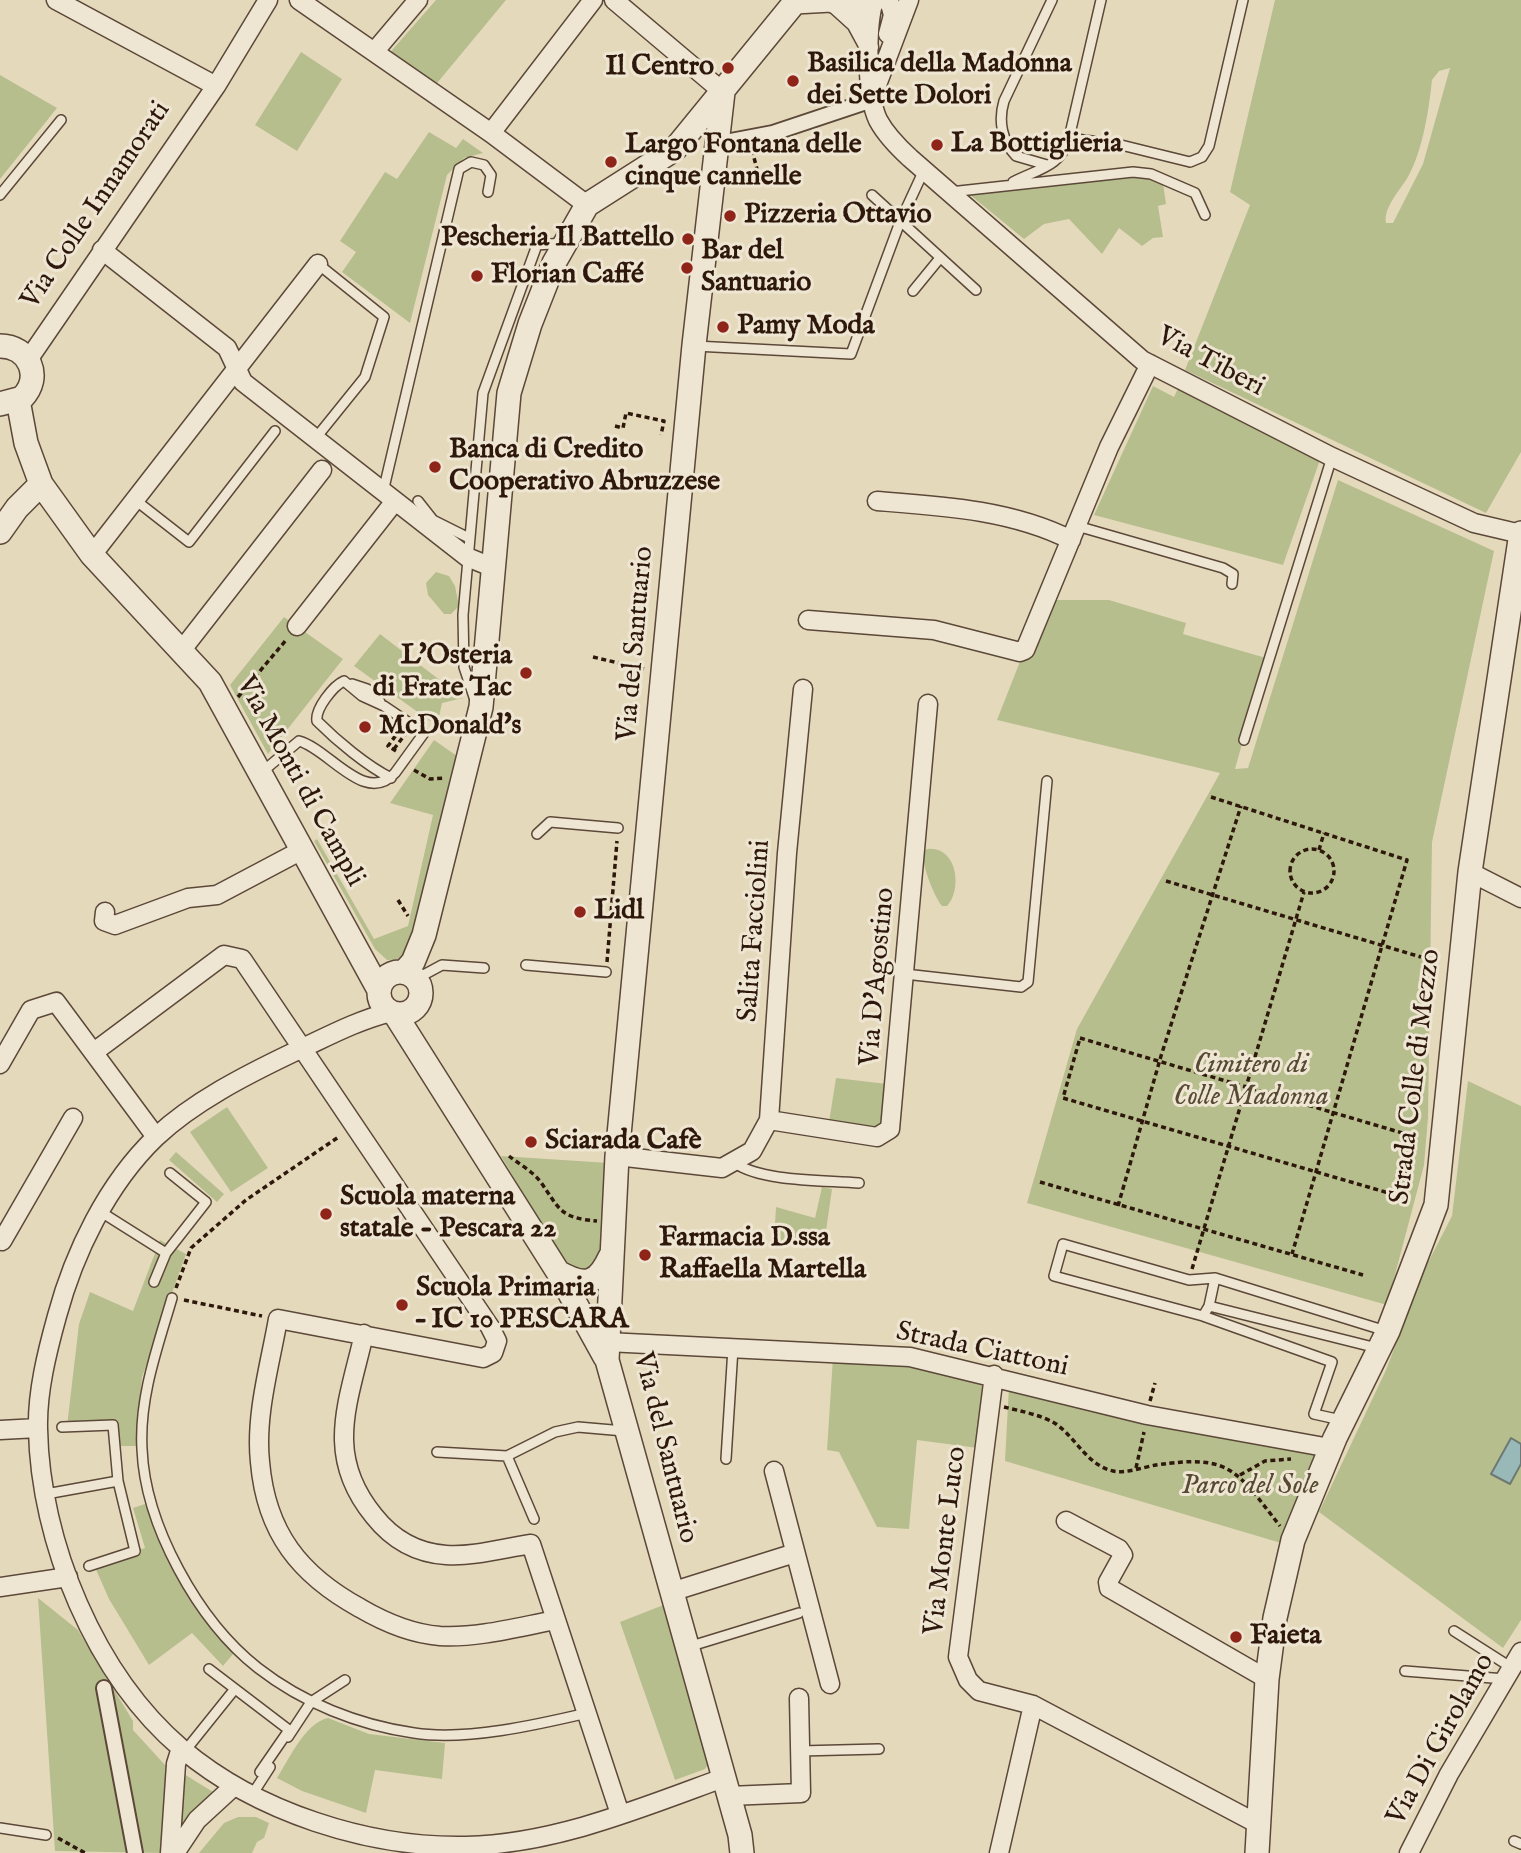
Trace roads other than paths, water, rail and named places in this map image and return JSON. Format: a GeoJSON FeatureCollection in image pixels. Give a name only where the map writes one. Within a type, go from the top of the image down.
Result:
{"type":"FeatureCollection","features":[{"type":"Feature","properties":{"kind":"street","name":"Via Colle Innamorati"},"geometry":{"type":"LineString","coordinates":[[56,0],[216,86]]}},
{"type":"Feature","properties":{"kind":"street","name":"Via Colle Innamorati"},"geometry":{"type":"LineString","coordinates":[[28,360],[216,86],[268,0]]}},
{"type":"Feature","properties":{"kind":"street"},"geometry":{"type":"LineString","coordinates":[[299,0],[491,133],[587,205]]}},
{"type":"Feature","properties":{"kind":"street"},"geometry":{"type":"LineString","coordinates":[[374,52],[418,0]]}},
{"type":"Feature","properties":{"kind":"street"},"geometry":{"type":"LineString","coordinates":[[491,133],[593,0]]}},
{"type":"Feature","properties":{"kind":"street"},"geometry":{"type":"LineString","coordinates":[[614,0],[723,92]]}},
{"type":"Feature","properties":{"kind":"street"},"geometry":{"type":"LineString","coordinates":[[830,0],[851,16],[870,50]]}},
{"type":"Feature","properties":{"kind":"street"},"geometry":{"type":"LineString","coordinates":[[799,1698],[801,1793],[726,1787],[529,1841],[466,1846],[415,1844],[342,1829],[233,1786],[183,1749],[154,1720],[101,1648],[68,1577],[53,1530],[38,1428],[47,1357],[75,1261],[101,1212],[156,1137],[226,1088],[351,1024],[393,991],[413,962],[421,944],[451,801],[481,707],[509,393],[530,324],[565,243],[587,205],[675,149],[795,2],[830,0],[855,6],[874,0],[870,50],[872,100]]}},
{"type":"Feature","properties":{"kind":"street"},"geometry":{"type":"LineString","coordinates":[[884,65],[893,15],[889,0]]}},
{"type":"Feature","properties":{"kind":"street"},"geometry":{"type":"LineString","coordinates":[[872,100],[909,0]]}},
{"type":"Feature","properties":{"kind":"street","name":"Via del Santuario"},"geometry":{"type":"LineString","coordinates":[[723,92],[694,345],[664,671],[614,1152],[606,1346],[625,1431],[740,1835],[742,1853]]}},
{"type":"Feature","properties":{"kind":"street"},"geometry":{"type":"LineString","coordinates":[[675,149],[701,150],[714,154],[872,100]]}},
{"type":"Feature","properties":{"kind":"street","name":"Via Tiberi"},"geometry":{"type":"LineString","coordinates":[[872,100],[884,130],[924,170],[1150,364],[1332,457],[1474,523],[1521,534]]}},
{"type":"Feature","properties":{"kind":"street"},"geometry":{"type":"LineString","coordinates":[[102,250],[227,348],[243,382],[467,557],[494,568]]}},
{"type":"Feature","properties":{"kind":"street"},"geometry":{"type":"LineString","coordinates":[[92,555],[318,264]]}},
{"type":"Feature","properties":{"kind":"street"},"geometry":{"type":"LineString","coordinates":[[1,345],[17,349],[28,360],[32,382],[9,402]]}},
{"type":"Feature","properties":{"kind":"street"},"geometry":{"type":"LineString","coordinates":[[808,620],[934,630],[1020,652],[1030,644],[1108,447],[1150,364]]}},
{"type":"Feature","properties":{"kind":"street","name":"Via Monti di Campli"},"geometry":{"type":"LineString","coordinates":[[9,402],[41,484],[92,555],[210,682],[357,947],[393,991],[558,1272],[606,1346]]}},
{"type":"Feature","properties":{"kind":"street"},"geometry":{"type":"LineString","coordinates":[[181,651],[322,471]]}},
{"type":"Feature","properties":{"kind":"street"},"geometry":{"type":"LineString","coordinates":[[0,532],[17,508],[41,484]]}},
{"type":"Feature","properties":{"kind":"street"},"geometry":{"type":"LineString","coordinates":[[297,626],[389,496]]}},
{"type":"Feature","properties":{"kind":"street"},"geometry":{"type":"LineString","coordinates":[[877,501],[1009,516],[1052,530],[1074,533]]}},
{"type":"Feature","properties":{"kind":"street","name":"Strada Colle di Mezzo"},"geometry":{"type":"LineString","coordinates":[[1257,1853],[1267,1679],[1275,1618],[1293,1540],[1343,1420],[1384,1340],[1436,1205],[1470,872],[1521,534]]}},
{"type":"Feature","properties":{"kind":"street","name":"Salita Facciolini"},"geometry":{"type":"LineString","coordinates":[[735,1163],[752,1152],[769,1120],[787,853],[803,690]]}},
{"type":"Feature","properties":{"kind":"street","name":"Via D'Agostino"},"geometry":{"type":"LineString","coordinates":[[769,1120],[877,1137],[891,1129],[928,704]]}},
{"type":"Feature","properties":{"kind":"street"},"geometry":{"type":"LineString","coordinates":[[105,912],[104,921],[108,925],[115,925],[188,898],[217,895],[302,850]]}},
{"type":"Feature","properties":{"kind":"street"},"geometry":{"type":"LineString","coordinates":[[1470,872],[1521,898]]}},
{"type":"Feature","properties":{"kind":"street"},"geometry":{"type":"LineString","coordinates":[[94,1052],[224,955],[242,959],[497,1341],[493,1353],[483,1358],[278,1319],[259,1429],[265,1495],[275,1523],[289,1550],[306,1572],[326,1589],[401,1628],[438,1636],[473,1636],[556,1619]]}},
{"type":"Feature","properties":{"kind":"street"},"geometry":{"type":"LineString","coordinates":[[0,1064],[31,1010],[56,1002],[156,1137]]}},
{"type":"Feature","properties":{"kind":"street"},"geometry":{"type":"LineString","coordinates":[[2,1241],[73,1118]]}},
{"type":"Feature","properties":{"kind":"street"},"geometry":{"type":"LineString","coordinates":[[614,1152],[722,1168],[735,1163]]}},
{"type":"Feature","properties":{"kind":"street"},"geometry":{"type":"LineString","coordinates":[[558,1272],[579,1282],[589,1281],[600,1275],[610,1256]]}},
{"type":"Feature","properties":{"kind":"street"},"geometry":{"type":"LineString","coordinates":[[364,1334],[343,1436],[346,1472],[357,1493],[400,1542],[425,1552],[450,1555],[531,1544],[620,1814]]}},
{"type":"Feature","properties":{"kind":"street","name":"Strada Ciattoni"},"geometry":{"type":"LineString","coordinates":[[606,1346],[733,1348],[910,1357],[1329,1451]]}},
{"type":"Feature","properties":{"kind":"street","name":"Via Monte Luco"},"geometry":{"type":"LineString","coordinates":[[994,1375],[958,1657],[968,1680],[979,1692],[1033,1705],[1258,1824]]}},
{"type":"Feature","properties":{"kind":"street"},"geometry":{"type":"LineString","coordinates":[[0,1430],[38,1428]]}},
{"type":"Feature","properties":{"kind":"street"},"geometry":{"type":"LineString","coordinates":[[774,1471],[830,1684]]}},
{"type":"Feature","properties":{"kind":"street"},"geometry":{"type":"LineString","coordinates":[[1066,1521],[1119,1549],[1123,1555],[1108,1582],[1109,1588],[1267,1679]]}},
{"type":"Feature","properties":{"kind":"street","name":"Via del Santuario"},"geometry":{"type":"LineString","coordinates":[[671,1592],[795,1553]]}},
{"type":"Feature","properties":{"kind":"street"},"geometry":{"type":"LineString","coordinates":[[0,1587],[68,1577]]}},
{"type":"Feature","properties":{"kind":"street","name":"Via Di Girolamo"},"geometry":{"type":"LineString","coordinates":[[1409,1853],[1448,1774],[1512,1666]]}},
{"type":"Feature","properties":{"kind":"street"},"geometry":{"type":"LineString","coordinates":[[104,1688],[135,1853]]}},
{"type":"Feature","properties":{"kind":"street"},"geometry":{"type":"LineString","coordinates":[[999,1853],[1033,1705]]}},
{"type":"Feature","properties":{"kind":"street"},"geometry":{"type":"LineString","coordinates":[[172,1853],[176,1764],[183,1749]]}},
{"type":"Feature","properties":{"kind":"street"},"geometry":{"type":"LineString","coordinates":[[172,1853],[197,1820],[233,1786]]}},
{"type":"Feature","properties":{"kind":"lane"},"geometry":{"type":"LineString","coordinates":[[1047,165],[1023,160],[1012,152],[1000,118],[1004,101],[1052,0]]}},
{"type":"Feature","properties":{"kind":"lane"},"geometry":{"type":"LineString","coordinates":[[1007,185],[1061,158],[1069,138],[1101,0]]}},
{"type":"Feature","properties":{"kind":"lane"},"geometry":{"type":"LineString","coordinates":[[1069,138],[1121,145],[1190,162],[1202,157],[1209,146],[1243,0]]}},
{"type":"Feature","properties":{"kind":"lane"},"geometry":{"type":"LineString","coordinates":[[0,195],[61,120]]}},
{"type":"Feature","properties":{"kind":"lane"},"geometry":{"type":"LineString","coordinates":[[389,496],[457,173],[463,165],[476,162],[487,168],[491,180],[488,192]]}},
{"type":"Feature","properties":{"kind":"lane"},"geometry":{"type":"LineString","coordinates":[[694,345],[849,356],[900,222],[924,170]]}},
{"type":"Feature","properties":{"kind":"lane"},"geometry":{"type":"LineString","coordinates":[[950,192],[1116,173],[1151,174],[1195,193],[1205,215]]}},
{"type":"Feature","properties":{"kind":"lane"},"geometry":{"type":"LineString","coordinates":[[872,195],[976,290]]}},
{"type":"Feature","properties":{"kind":"lane"},"geometry":{"type":"LineString","coordinates":[[481,707],[469,689],[464,667],[467,557],[483,393],[537,245],[565,243]]}},
{"type":"Feature","properties":{"kind":"lane"},"geometry":{"type":"LineString","coordinates":[[913,291],[940,258]]}},
{"type":"Feature","properties":{"kind":"lane"},"geometry":{"type":"LineString","coordinates":[[315,439],[365,377],[384,317],[318,264]]}},
{"type":"Feature","properties":{"kind":"lane"},"geometry":{"type":"LineString","coordinates":[[134,499],[189,542],[275,431]]}},
{"type":"Feature","properties":{"kind":"lane"},"geometry":{"type":"LineString","coordinates":[[1244,740],[1332,457]]}},
{"type":"Feature","properties":{"kind":"lane"},"geometry":{"type":"LineString","coordinates":[[418,501],[433,520],[469,538]]}},
{"type":"Feature","properties":{"kind":"lane"},"geometry":{"type":"LineString","coordinates":[[1074,533],[1223,568],[1233,574],[1232,584]]}},
{"type":"Feature","properties":{"kind":"lane"},"geometry":{"type":"LineString","coordinates":[[261,773],[299,741],[366,783],[377,784],[391,778],[424,733],[384,706],[362,696],[347,682],[339,683],[317,713],[317,721],[354,750],[362,761],[391,778]]}},
{"type":"Feature","properties":{"kind":"lane"},"geometry":{"type":"LineString","coordinates":[[905,974],[1021,987],[1028,982],[1047,781]]}},
{"type":"Feature","properties":{"kind":"lane"},"geometry":{"type":"LineString","coordinates":[[537,834],[550,822],[618,828]]}},
{"type":"Feature","properties":{"kind":"lane"},"geometry":{"type":"LineString","coordinates":[[393,991],[442,965],[484,968]]}},
{"type":"Feature","properties":{"kind":"lane"},"geometry":{"type":"LineString","coordinates":[[526,965],[606,972]]}},
{"type":"Feature","properties":{"kind":"lane"},"geometry":{"type":"LineString","coordinates":[[735,1163],[746,1171],[859,1183]]}},
{"type":"Feature","properties":{"kind":"lane"},"geometry":{"type":"LineString","coordinates":[[154,1282],[166,1253],[206,1202],[170,1173]]}},
{"type":"Feature","properties":{"kind":"lane"},"geometry":{"type":"LineString","coordinates":[[101,1212],[166,1253]]}},
{"type":"Feature","properties":{"kind":"lane"},"geometry":{"type":"LineString","coordinates":[[1343,1420],[1314,1414],[1332,1362],[1203,1316],[1054,1276],[1063,1244],[1189,1280],[1216,1278],[1384,1340]]}},
{"type":"Feature","properties":{"kind":"lane"},"geometry":{"type":"LineString","coordinates":[[1203,1316],[1209,1306],[1216,1278]]}},
{"type":"Feature","properties":{"kind":"lane"},"geometry":{"type":"LineString","coordinates":[[172,1298],[149,1377],[141,1445],[144,1477],[152,1509],[176,1563],[214,1623],[258,1668],[311,1702],[354,1720],[415,1734],[512,1728],[587,1713]]}},
{"type":"Feature","properties":{"kind":"lane"},"geometry":{"type":"LineString","coordinates":[[1209,1306],[1384,1340]]}},
{"type":"Feature","properties":{"kind":"lane"},"geometry":{"type":"LineString","coordinates":[[726,1459],[733,1348]]}},
{"type":"Feature","properties":{"kind":"lane"},"geometry":{"type":"LineString","coordinates":[[62,1427],[113,1425],[118,1481],[135,1551],[89,1566]]}},
{"type":"Feature","properties":{"kind":"lane"},"geometry":{"type":"LineString","coordinates":[[437,1452],[507,1456],[566,1429],[594,1426],[625,1431]]}},
{"type":"Feature","properties":{"kind":"lane"},"geometry":{"type":"LineString","coordinates":[[507,1456],[534,1519]]}},
{"type":"Feature","properties":{"kind":"lane"},"geometry":{"type":"LineString","coordinates":[[46,1494],[118,1481]]}},
{"type":"Feature","properties":{"kind":"lane"},"geometry":{"type":"LineString","coordinates":[[686,1647],[799,1613]]}},
{"type":"Feature","properties":{"kind":"lane"},"geometry":{"type":"LineString","coordinates":[[1454,1631],[1512,1666]]}},
{"type":"Feature","properties":{"kind":"lane"},"geometry":{"type":"LineString","coordinates":[[1405,1671],[1512,1666]]}},
{"type":"Feature","properties":{"kind":"lane"},"geometry":{"type":"LineString","coordinates":[[209,1669],[289,1730],[260,1772]]}},
{"type":"Feature","properties":{"kind":"lane"},"geometry":{"type":"LineString","coordinates":[[252,1795],[311,1702],[345,1680]]}},
{"type":"Feature","properties":{"kind":"lane"},"geometry":{"type":"LineString","coordinates":[[183,1749],[234,1690]]}},
{"type":"Feature","properties":{"kind":"lane"},"geometry":{"type":"LineString","coordinates":[[800,1751],[879,1749]]}},
{"type":"Feature","properties":{"kind":"lane"},"geometry":{"type":"LineString","coordinates":[[4,1830],[46,1835]]}},
{"type":"Feature","properties":{"kind":"water"},"geometry":{"type":"Polygon","coordinates":[[[1511,1438],[1521,1444],[1521,1464],[1510,1484],[1491,1474],[1511,1438]]]}},
{"type":"Feature","properties":{"kind":"place","name":"Il Centro"},"geometry":{"type":"Point","coordinates":[728,68]}},
{"type":"Feature","properties":{"kind":"place","name":"Basilica della Madonna dei Sette Dolori"},"geometry":{"type":"Point","coordinates":[793,81]}},
{"type":"Feature","properties":{"kind":"place","name":"La Bottiglieria"},"geometry":{"type":"Point","coordinates":[937,145]}},
{"type":"Feature","properties":{"kind":"place","name":"Largo Fontana delle cinque cannelle"},"geometry":{"type":"Point","coordinates":[611,162]}},
{"type":"Feature","properties":{"kind":"place","name":"Pizzeria Ottavio"},"geometry":{"type":"Point","coordinates":[730,216]}},
{"type":"Feature","properties":{"kind":"place","name":"Pescheria Il Battello"},"geometry":{"type":"Point","coordinates":[688,239]}},
{"type":"Feature","properties":{"kind":"place","name":"Bar del Santuario"},"geometry":{"type":"Point","coordinates":[687,268]}},
{"type":"Feature","properties":{"kind":"place","name":"Florian Caffé"},"geometry":{"type":"Point","coordinates":[477,276]}},
{"type":"Feature","properties":{"kind":"place","name":"Pamy Moda"},"geometry":{"type":"Point","coordinates":[723,327]}},
{"type":"Feature","properties":{"kind":"place","name":"Banca di Credito Cooperativo Abruzzese"},"geometry":{"type":"Point","coordinates":[435,467]}},
{"type":"Feature","properties":{"kind":"place","name":"L'Osteria di Frate Tac"},"geometry":{"type":"Point","coordinates":[526,673]}},
{"type":"Feature","properties":{"kind":"place","name":"McDonald's"},"geometry":{"type":"Point","coordinates":[365,727]}},
{"type":"Feature","properties":{"kind":"place","name":"Lidl"},"geometry":{"type":"Point","coordinates":[580,912]}},
{"type":"Feature","properties":{"kind":"place","name":"Sciarada Cafè"},"geometry":{"type":"Point","coordinates":[531,1142]}},
{"type":"Feature","properties":{"kind":"place","name":"Scuola materna statale - Pescara 22"},"geometry":{"type":"Point","coordinates":[326,1214]}},
{"type":"Feature","properties":{"kind":"place","name":"Farmacia D.ssa Raffaella Martella"},"geometry":{"type":"Point","coordinates":[645,1255]}},
{"type":"Feature","properties":{"kind":"place","name":"Scuola Primaria – IC 10 PESCARA"},"geometry":{"type":"Point","coordinates":[402,1305]}},
{"type":"Feature","properties":{"kind":"place","name":"Faieta"},"geometry":{"type":"Point","coordinates":[1236,1637]}},
{"type":"Feature","properties":{"kind":"park label","name":"Cimitero di Colle Madonna"},"geometry":{"type":"Point","coordinates":[1251,1082]}},
{"type":"Feature","properties":{"kind":"park label","name":"Parco del Sole"},"geometry":{"type":"Point","coordinates":[1250,1487]}}]}
